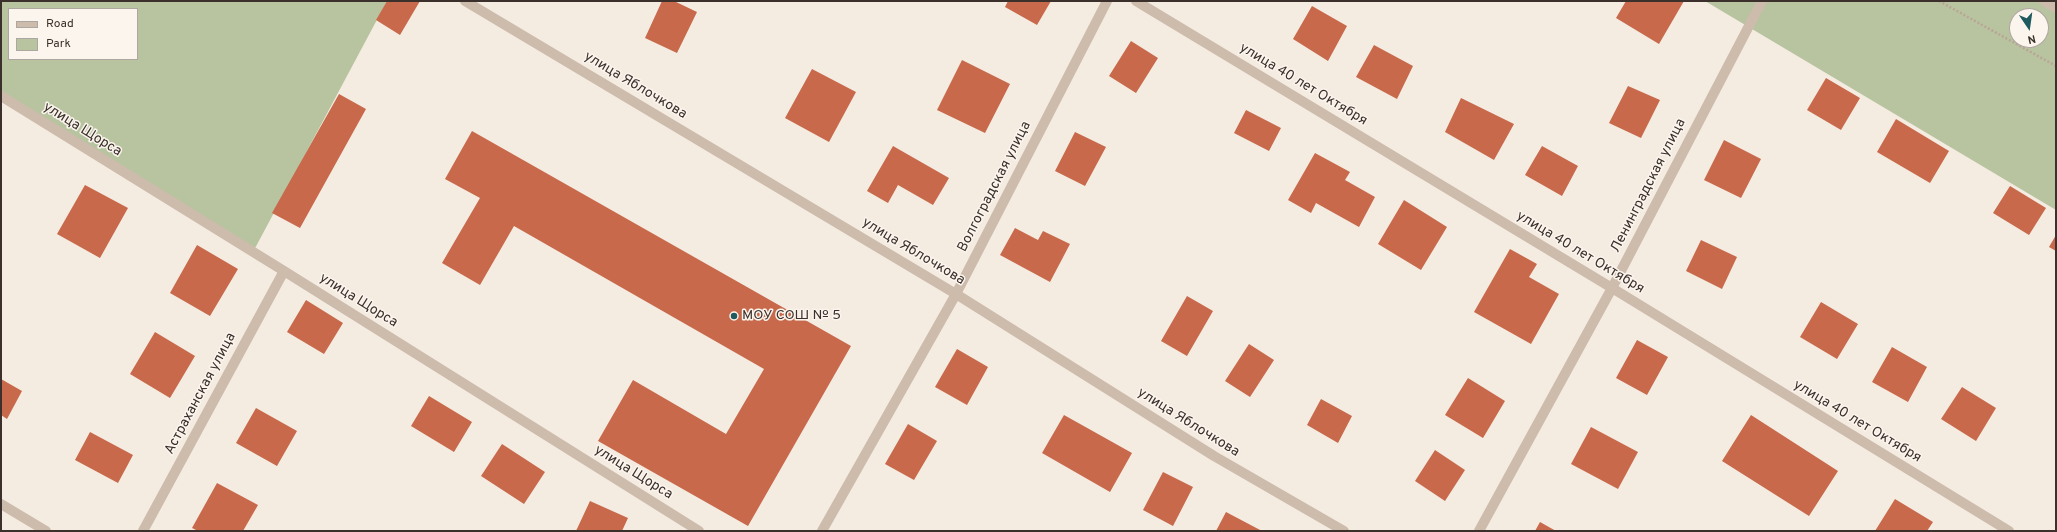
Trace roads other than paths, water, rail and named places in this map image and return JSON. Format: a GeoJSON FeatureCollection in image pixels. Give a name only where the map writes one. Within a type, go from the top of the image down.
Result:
{"type":"FeatureCollection","features":[{"type":"Feature","properties":{"kind":"street","name":"улица Яблочкова"},"geometry":{"type":"LineString","coordinates":[[465,1],[956,294],[1214,456],[1344,531]]}},
{"type":"Feature","properties":{"kind":"street","name":"Волгоградская улица"},"geometry":{"type":"LineString","coordinates":[[822,531],[956,294],[1107,1]]}},
{"type":"Feature","properties":{"kind":"street","name":"улица 40 лет Октября"},"geometry":{"type":"LineString","coordinates":[[1136,1],[1612,288],[2009,531]]}},
{"type":"Feature","properties":{"kind":"street","name":"Ленинградская улица"},"geometry":{"type":"LineString","coordinates":[[1479,531],[1612,288],[1762,1]]}},
{"type":"Feature","properties":{"kind":"street"},"geometry":{"type":"LineString","coordinates":[[2044,1],[2056,8]]}},
{"type":"Feature","properties":{"kind":"street","name":"улица Щорса"},"geometry":{"type":"LineString","coordinates":[[1,96],[699,531]]}},
{"type":"Feature","properties":{"kind":"street","name":"Астраханская улица"},"geometry":{"type":"LineString","coordinates":[[143,531],[284,271]]}},
{"type":"Feature","properties":{"kind":"street"},"geometry":{"type":"LineString","coordinates":[[1,504],[46,531]]}},
{"type":"Feature","properties":{"kind":"place","name":"МОУ СОШ № 5"},"geometry":{"type":"Point","coordinates":[734,316]}}]}
